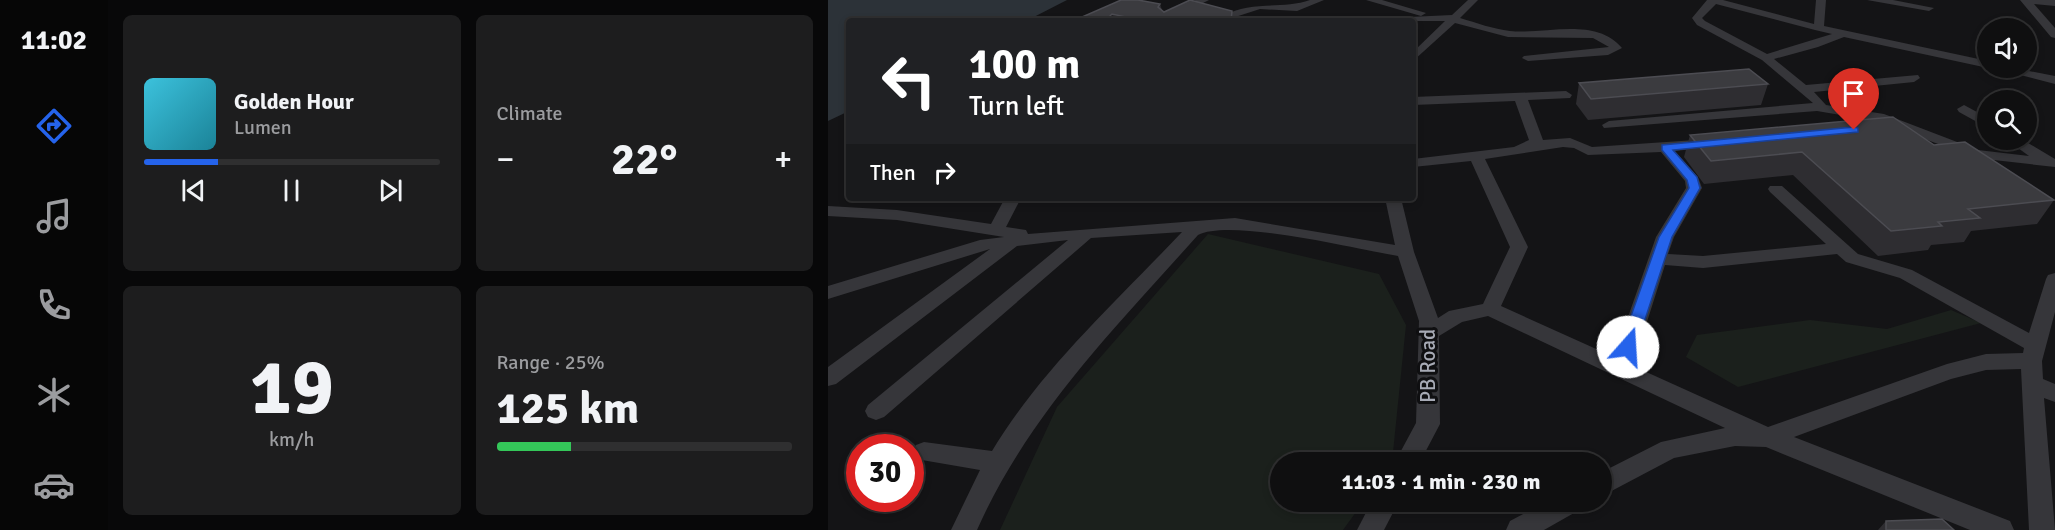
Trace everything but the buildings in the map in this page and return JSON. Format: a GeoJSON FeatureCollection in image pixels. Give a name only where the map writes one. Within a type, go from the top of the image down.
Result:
{"type":"FeatureCollection","features":[{"type":"Feature","properties":{"kind":"street"},"geometry":{"type":"LineString","coordinates":[[1165,18],[1204,0]]}},
{"type":"Feature","properties":{"kind":"street"},"geometry":{"type":"LineString","coordinates":[[1229,16],[1259,6],[1297,8],[1319,0]]}},
{"type":"Feature","properties":{"kind":"street"},"geometry":{"type":"LineString","coordinates":[[1371,0],[1431,17]]}},
{"type":"Feature","properties":{"kind":"street"},"geometry":{"type":"LineString","coordinates":[[1416,55],[1473,0]]}},
{"type":"Feature","properties":{"kind":"street"},"geometry":{"type":"LineString","coordinates":[[1817,107],[1820,104],[1818,101],[1766,58],[1701,23],[1697,18],[1703,9],[1713,0],[1820,28],[1977,63]]}},
{"type":"Feature","properties":{"kind":"street"},"geometry":{"type":"LineString","coordinates":[[1820,28],[1821,0]]}},
{"type":"Feature","properties":{"kind":"street"},"geometry":{"type":"LineString","coordinates":[[1872,0],[1929,8]]}},
{"type":"Feature","properties":{"kind":"street"},"geometry":{"type":"LineString","coordinates":[[2025,0],[2055,3]]}},
{"type":"Feature","properties":{"kind":"street"},"geometry":{"type":"LineString","coordinates":[[2025,0],[2054,33]]}},
{"type":"Feature","properties":{"kind":"street"},"geometry":{"type":"LineString","coordinates":[[1156,8],[1178,12]]}},
{"type":"Feature","properties":{"kind":"street"},"geometry":{"type":"LineString","coordinates":[[1416,18],[1454,18],[1515,35],[1599,35],[1616,48],[1608,52],[1528,58]]}},
{"type":"Feature","properties":{"kind":"street"},"geometry":{"type":"LineString","coordinates":[[1766,58],[1814,45],[1843,33]]}},
{"type":"Feature","properties":{"kind":"street"},"geometry":{"type":"LineString","coordinates":[[2037,76],[2055,80]]}},
{"type":"Feature","properties":{"kind":"street"},"geometry":{"type":"LineString","coordinates":[[1802,89],[1914,78]]}},
{"type":"Feature","properties":{"kind":"street"},"geometry":{"type":"LineString","coordinates":[[1416,101],[1566,95]]}},
{"type":"Feature","properties":{"kind":"street"},"geometry":{"type":"LineString","coordinates":[[1520,97],[1536,140],[1534,145]]}},
{"type":"Feature","properties":{"kind":"street"},"geometry":{"type":"LineString","coordinates":[[1610,125],[1817,107],[1879,117],[1976,154],[2054,163]]}},
{"type":"Feature","properties":{"kind":"street"},"geometry":{"type":"LineString","coordinates":[[1964,109],[1977,117]]}},
{"type":"Feature","properties":{"kind":"street"},"geometry":{"type":"LineString","coordinates":[[1416,163],[1526,149],[1534,145],[1573,143],[1585,147],[1588,152],[1724,142]]}},
{"type":"Feature","properties":{"kind":"street"},"geometry":{"type":"LineString","coordinates":[[1621,369],[1665,237],[1694,188],[1693,180],[1665,148]]}},
{"type":"Feature","properties":{"kind":"street"},"geometry":{"type":"LineString","coordinates":[[2031,150],[2054,163]]}},
{"type":"Feature","properties":{"kind":"street"},"geometry":{"type":"LineString","coordinates":[[1476,155],[1519,247],[1490,309]]}},
{"type":"Feature","properties":{"kind":"street"},"geometry":{"type":"LineString","coordinates":[[1776,189],[1852,258],[1896,270],[1921,281],[2040,343]]}},
{"type":"Feature","properties":{"kind":"street"},"geometry":{"type":"LineString","coordinates":[[996,230],[1012,201]]}},
{"type":"Feature","properties":{"kind":"street","name":"PB Road"},"geometry":{"type":"LineString","coordinates":[[1393,201],[1405,252],[1429,321],[1428,424],[1413,452]]}},
{"type":"Feature","properties":{"kind":"street"},"geometry":{"type":"LineString","coordinates":[[828,211],[897,215],[1040,238]]}},
{"type":"Feature","properties":{"kind":"street"},"geometry":{"type":"LineString","coordinates":[[828,293],[965,249],[1040,238],[1204,225],[1235,223],[1405,252]]}},
{"type":"Feature","properties":{"kind":"street"},"geometry":{"type":"LineString","coordinates":[[964,530],[973,507],[1015,434],[1051,386],[1192,231],[1204,225]]}},
{"type":"Feature","properties":{"kind":"street"},"geometry":{"type":"LineString","coordinates":[[876,411],[1086,234]]}},
{"type":"Feature","properties":{"kind":"street"},"geometry":{"type":"LineString","coordinates":[[828,378],[1012,241]]}},
{"type":"Feature","properties":{"kind":"street"},"geometry":{"type":"LineString","coordinates":[[1658,259],[1703,262],[1840,248]]}},
{"type":"Feature","properties":{"kind":"street"},"geometry":{"type":"LineString","coordinates":[[2044,529],[2032,384],[2055,279]]}},
{"type":"Feature","properties":{"kind":"street"},"geometry":{"type":"LineString","coordinates":[[1429,333],[1456,316],[1490,309],[1767,437],[2001,530]]}},
{"type":"Feature","properties":{"kind":"street"},"geometry":{"type":"LineString","coordinates":[[1612,480],[1669,449],[1735,436],[1767,437],[1947,372],[1986,362],[2040,343]]}},
{"type":"Feature","properties":{"kind":"street"},"geometry":{"type":"LineString","coordinates":[[2032,384],[2055,393]]}},
{"type":"Feature","properties":{"kind":"street"},"geometry":{"type":"LineString","coordinates":[[924,452],[999,462]]}},
{"type":"Feature","properties":{"kind":"street"},"geometry":{"type":"LineString","coordinates":[[1370,530],[1380,512]]}},
{"type":"Feature","properties":{"kind":"street"},"geometry":{"type":"LineString","coordinates":[[1519,530],[1552,512]]}},
{"type":"Feature","properties":{"kind":"shaded area"},"geometry":{"type":"Polygon","coordinates":[[[828,0],[1067,0],[1032,18],[846,18],[846,112],[828,121],[828,0]]]}},
{"type":"Feature","properties":{"kind":"shaded area"},"geometry":{"type":"Polygon","coordinates":[[[1208,234],[1379,274],[1406,325],[1393,452],[1270,452],[1270,512],[1356,512],[1343,530],[1000,530],[1057,407],[1208,234]]]}},
{"type":"Feature","properties":{"kind":"shaded area"},"geometry":{"type":"Polygon","coordinates":[[[1951,310],[1981,323],[1738,387],[1686,357],[1697,335],[1810,320],[1887,329],[1951,310]]]}},
{"type":"Feature","properties":{"kind":"route"},"geometry":{"type":"LineString","coordinates":[[1628,347],[1665,237],[1694,188],[1693,180],[1665,148],[1854,130]]}}]}
